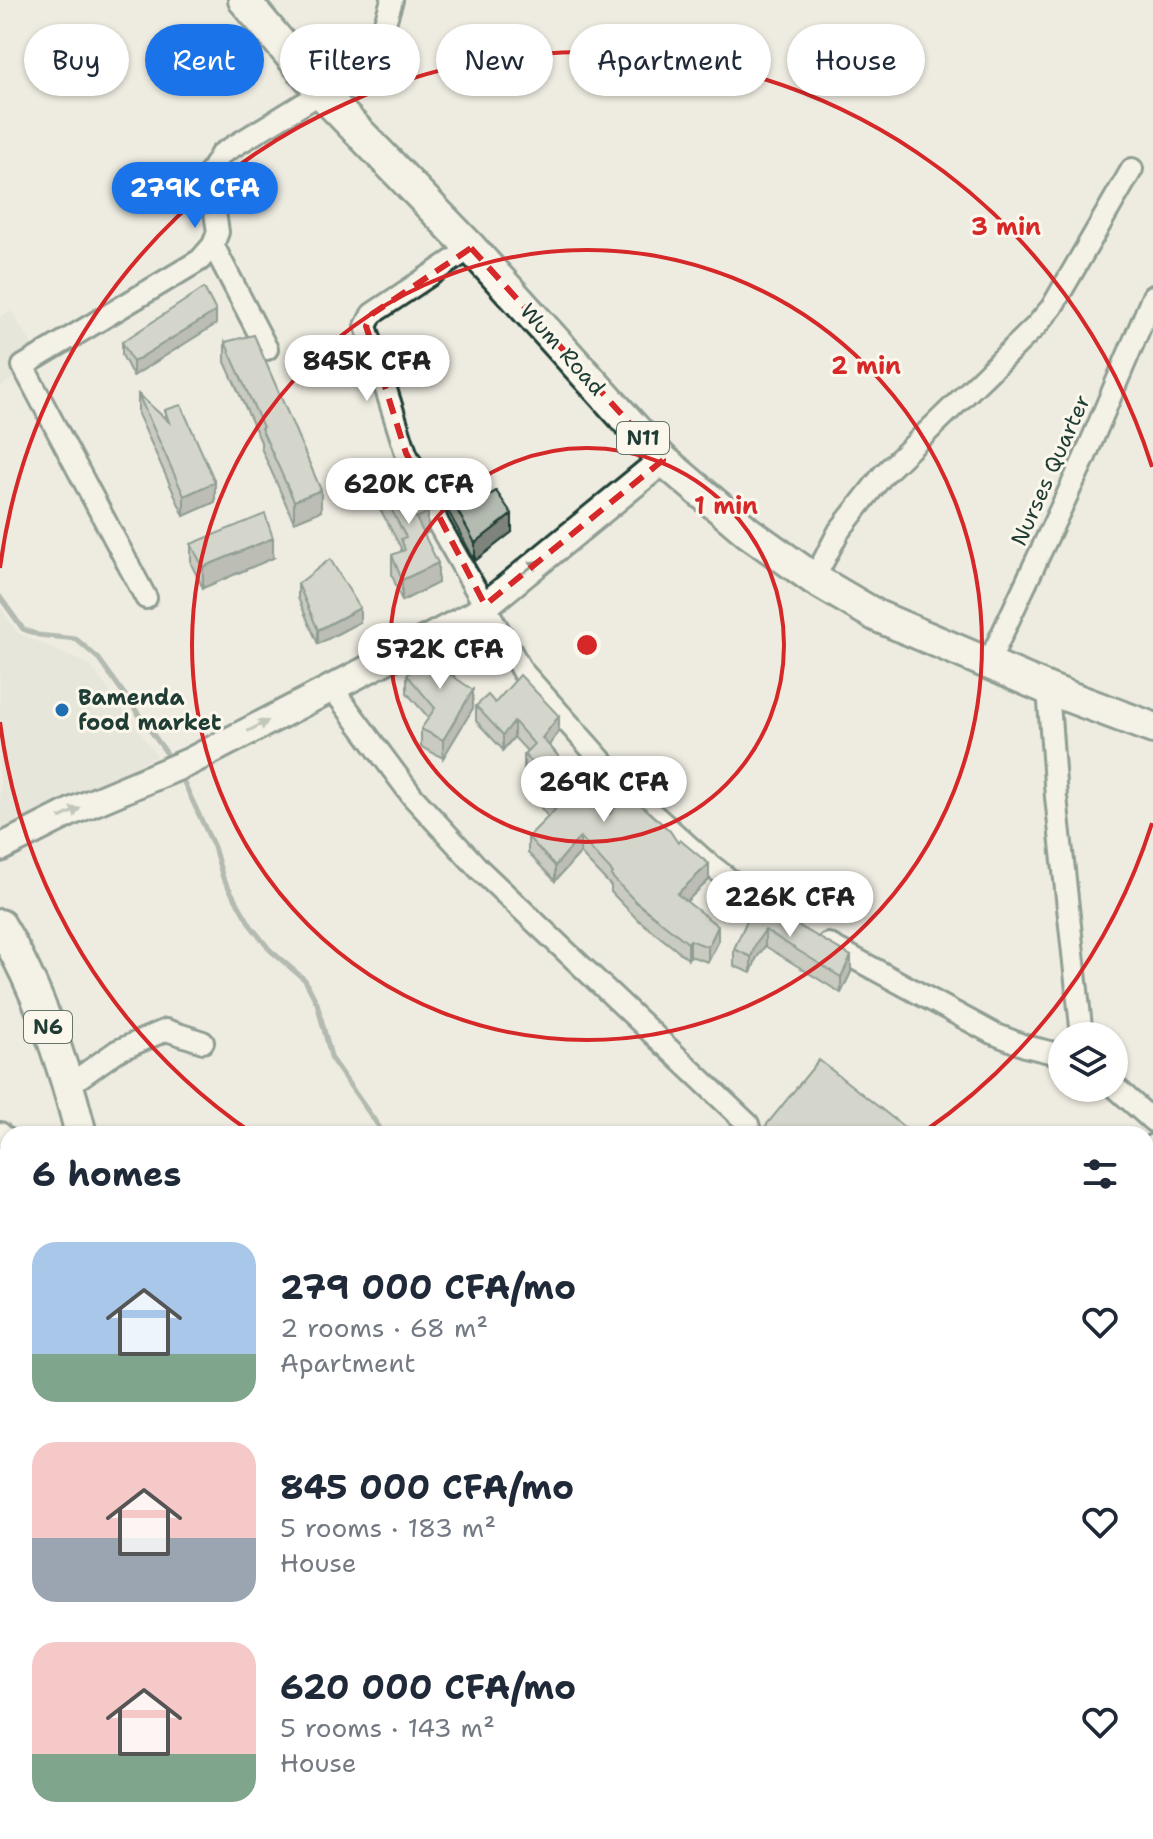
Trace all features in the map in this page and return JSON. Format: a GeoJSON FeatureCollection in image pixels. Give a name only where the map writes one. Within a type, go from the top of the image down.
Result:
{"type":"FeatureCollection","features":[{"type":"Feature","properties":{"kind":"highway","name":"Wum Road"},"geometry":{"type":"LineString","coordinates":[[244,0],[280,43]]}},
{"type":"Feature","properties":{"kind":"highway","name":"Wum Road"},"geometry":{"type":"LineString","coordinates":[[324,96],[471,248],[663,460],[748,532],[814,579],[877,616],[1048,689],[1153,728]]}},
{"type":"Feature","properties":{"kind":"highway","name":"N6"},"geometry":{"type":"LineString","coordinates":[[4,942],[42,1011],[69,1085],[79,1126]]}},
{"type":"Feature","properties":{"kind":"main road"},"geometry":{"type":"LineString","coordinates":[[0,848],[73,811],[178,768],[475,614],[663,460]]}},
{"type":"Feature","properties":{"kind":"street"},"geometry":{"type":"LineString","coordinates":[[385,24],[392,0]]}},
{"type":"Feature","properties":{"kind":"street"},"geometry":{"type":"LineString","coordinates":[[146,598],[23,366],[200,260],[213,245],[218,223],[209,174],[221,154],[324,96]]}},
{"type":"Feature","properties":{"kind":"street"},"geometry":{"type":"LineString","coordinates":[[814,579],[839,531],[883,475],[1052,307],[1132,169]]}},
{"type":"Feature","properties":{"kind":"street"},"geometry":{"type":"LineString","coordinates":[[213,245],[267,349]]}},
{"type":"Feature","properties":{"kind":"street"},"geometry":{"type":"LineString","coordinates":[[471,248],[372,314],[366,326],[406,453],[439,525],[522,671],[634,797],[704,860],[766,908],[992,1033],[1048,1052]]}},
{"type":"Feature","properties":{"kind":"street","name":"Nurses Quarter"},"geometry":{"type":"LineString","coordinates":[[988,664],[1084,459],[1153,296]]}},
{"type":"Feature","properties":{"kind":"street"},"geometry":{"type":"LineString","coordinates":[[332,688],[413,797],[480,870],[749,1126]]}},
{"type":"Feature","properties":{"kind":"street"},"geometry":{"type":"LineString","coordinates":[[1048,689],[1066,903],[1080,1022]]}},
{"type":"Feature","properties":{"kind":"street"},"geometry":{"type":"LineString","coordinates":[[69,1085],[117,1051],[166,1030],[203,1042]]}},
{"type":"Feature","properties":{"kind":"street"},"geometry":{"type":"LineString","coordinates":[[1128,1099],[1153,1121]]}},
{"type":"Feature","properties":{"kind":"highlighted area"},"geometry":{"type":"Polygon","coordinates":[[[471,248],[663,460],[485,605],[406,453],[366,326],[372,314],[471,248]]]}},
{"type":"Feature","properties":{"kind":"shaded area"},"geometry":{"type":"Polygon","coordinates":[[[11,311],[42,360],[0,387],[0,317],[11,311]]]}},
{"type":"Feature","properties":{"kind":"shaded area","name":"Bamenda food market"},"geometry":{"type":"Polygon","coordinates":[[[0,607],[18,633],[90,665],[157,756],[0,831],[0,607]]]}},
{"type":"Feature","properties":{"kind":"building"},"geometry":{"type":"Polygon","coordinates":[[[204,288],[216,311],[133,362],[122,342],[204,288]]]}},
{"type":"Feature","properties":{"kind":"building"},"geometry":{"type":"Polygon","coordinates":[[[254,335],[321,490],[294,501],[225,342],[254,335]]]}},
{"type":"Feature","properties":{"kind":"building"},"geometry":{"type":"Polygon","coordinates":[[[138,394],[169,422],[165,410],[181,405],[215,482],[184,496],[138,394]]]}},
{"type":"Feature","properties":{"kind":"building"},"geometry":{"type":"Polygon","coordinates":[[[460,469],[478,503],[496,491],[512,514],[475,543],[440,478],[460,469]]]}},
{"type":"Feature","properties":{"kind":"building"},"geometry":{"type":"Polygon","coordinates":[[[409,473],[428,512],[416,518],[438,563],[402,580],[392,555],[405,550],[401,539],[406,537],[379,486],[409,473]]]}},
{"type":"Feature","properties":{"kind":"building"},"geometry":{"type":"Polygon","coordinates":[[[265,514],[273,538],[203,567],[191,544],[265,514]]]}},
{"type":"Feature","properties":{"kind":"building"},"geometry":{"type":"Polygon","coordinates":[[[330,559],[360,608],[318,630],[298,584],[330,559]]]}},
{"type":"Feature","properties":{"kind":"building"},"geometry":{"type":"Polygon","coordinates":[[[435,645],[454,661],[444,670],[473,690],[443,740],[421,729],[435,708],[407,675],[435,645]]]}},
{"type":"Feature","properties":{"kind":"building"},"geometry":{"type":"Polygon","coordinates":[[[520,675],[559,716],[542,738],[610,814],[627,792],[670,831],[678,843],[680,840],[709,864],[677,894],[718,926],[708,947],[690,940],[688,943],[636,902],[580,837],[555,866],[528,837],[555,810],[530,778],[539,771],[524,754],[534,744],[514,721],[503,735],[476,706],[488,695],[495,703],[520,675]]]}},
{"type":"Feature","properties":{"kind":"building"},"geometry":{"type":"Polygon","coordinates":[[[756,901],[851,956],[841,977],[765,930],[751,957],[734,949],[756,901]]]}},
{"type":"Feature","properties":{"kind":"building"},"geometry":{"type":"Polygon","coordinates":[[[819,1060],[903,1126],[765,1126],[819,1060]]]}},
{"type":"Feature","properties":{"kind":"waterway"},"geometry":{"type":"LineString","coordinates":[[0,597],[23,629],[38,635],[76,639],[99,659],[173,762]]}},
{"type":"Feature","properties":{"kind":"waterway"},"geometry":{"type":"LineString","coordinates":[[180,774],[214,847],[223,878],[251,926],[270,950],[305,980],[317,1003],[332,1060],[378,1126]]}},
{"type":"Feature","properties":{"kind":"place","name":"Bamenda food market"},"geometry":{"type":"Point","coordinates":[62,710]}}]}
